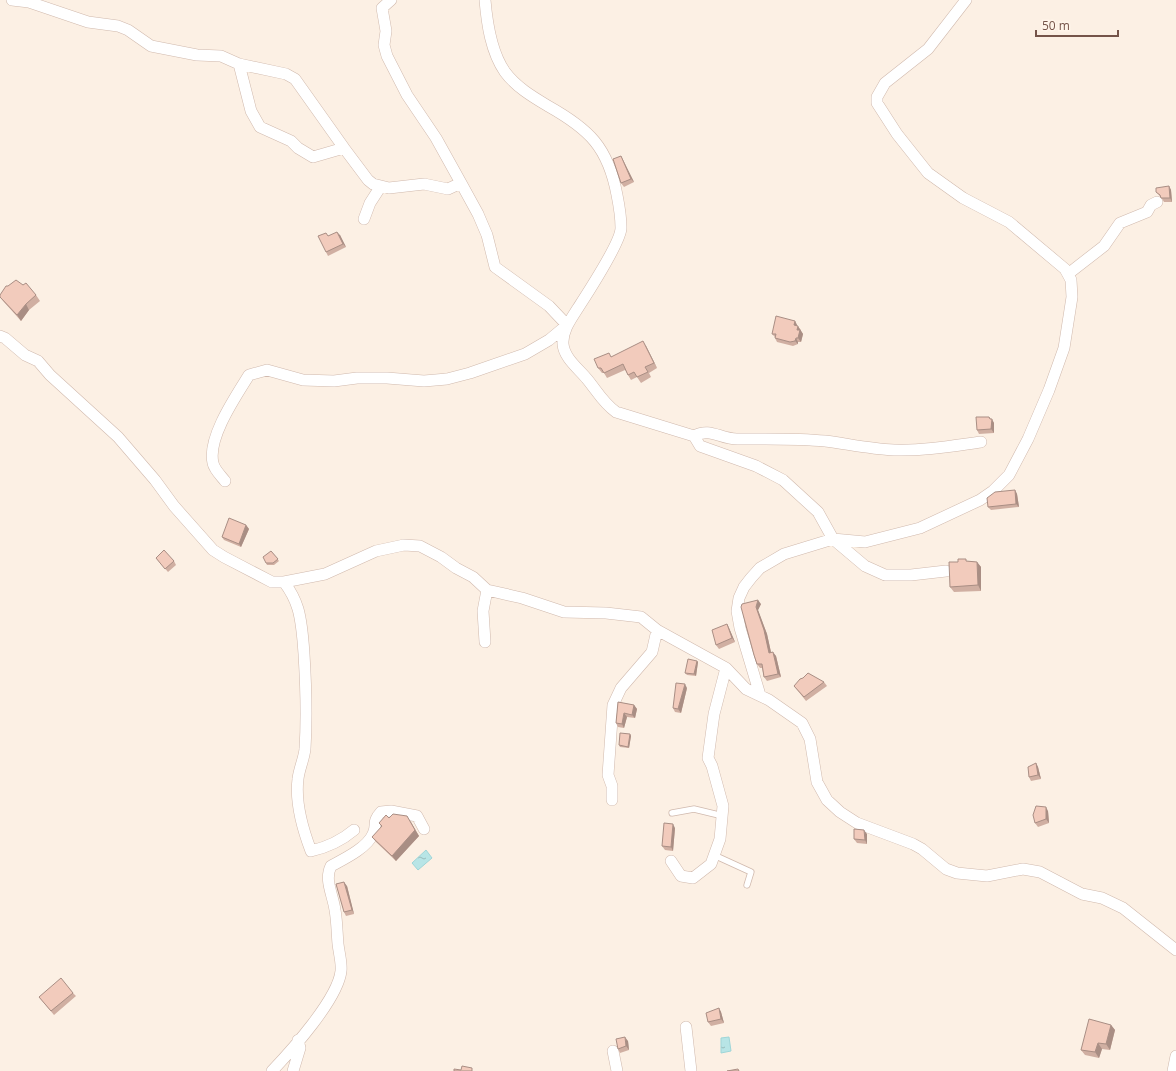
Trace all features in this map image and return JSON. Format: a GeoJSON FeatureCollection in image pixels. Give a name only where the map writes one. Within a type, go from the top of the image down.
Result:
{"type":"FeatureCollection","features":[{"type":"Feature","properties":{"kind":"street"},"geometry":{"type":"LineString","coordinates":[[12,0],[29,2],[88,22],[118,26],[128,30],[151,46],[197,55],[221,56],[239,64],[286,74],[294,79],[368,180],[389,188],[424,184],[448,189],[461,184]]}},
{"type":"Feature","properties":{"kind":"street"},"geometry":{"type":"LineString","coordinates":[[391,0],[382,8],[386,30],[384,45],[387,56],[407,96],[436,138],[478,214],[487,235],[495,267],[549,306],[567,326]]}},
{"type":"Feature","properties":{"kind":"street"},"geometry":{"type":"LineString","coordinates":[[485,0],[489,30],[499,61],[506,72],[516,84],[534,98],[576,122],[588,133],[599,147],[611,171],[618,196],[621,230],[608,259],[567,326],[563,344],[567,356],[606,405],[625,416],[694,436],[700,446],[756,466],[784,480],[818,512],[833,539],[865,566],[885,575],[911,575],[946,571]]}},
{"type":"Feature","properties":{"kind":"street"},"geometry":{"type":"LineString","coordinates":[[760,695],[740,628],[737,611],[738,598],[744,587],[760,568],[784,554],[833,539],[865,542],[920,528],[980,500],[993,492],[1008,475],[1028,439],[1046,397],[1064,348],[1072,297],[1071,280],[1062,265],[1009,222],[963,198],[928,173],[897,134],[877,103],[878,97],[885,83],[899,71],[911,65],[928,49],[966,0]]}},
{"type":"Feature","properties":{"kind":"street"},"geometry":{"type":"LineString","coordinates":[[239,64],[250,111],[260,127],[291,141],[298,148],[313,157],[344,148]]}},
{"type":"Feature","properties":{"kind":"street"},"geometry":{"type":"LineString","coordinates":[[364,219],[370,203],[381,186]]}},
{"type":"Feature","properties":{"kind":"street"},"geometry":{"type":"LineString","coordinates":[[1068,274],[1104,246],[1120,222],[1147,212],[1151,205],[1157,202]]}},
{"type":"Feature","properties":{"kind":"street"},"geometry":{"type":"LineString","coordinates":[[225,481],[213,464],[212,449],[217,432],[250,375],[267,370],[303,380],[334,381],[357,378],[387,378],[424,381],[447,379],[470,373],[525,354],[549,340],[567,326]]}},
{"type":"Feature","properties":{"kind":"street"},"geometry":{"type":"LineString","coordinates":[[0,336],[5,338],[25,355],[38,361],[50,375],[118,437],[155,480],[174,506],[213,550],[272,582],[284,582],[324,574],[376,551],[404,544],[420,546],[441,557],[456,568],[473,577],[487,590],[522,598],[564,612],[606,613],[641,617],[657,630],[726,668],[746,689],[760,695],[802,723],[810,739],[818,782],[822,791],[831,803],[848,818],[913,844],[922,849],[946,869],[957,873],[987,876],[1023,869],[1040,872],[1082,894],[1102,898],[1123,908],[1176,950]]}},
{"type":"Feature","properties":{"kind":"street"},"geometry":{"type":"LineString","coordinates":[[694,436],[700,432],[708,432],[720,437],[735,439],[825,442],[864,448],[894,450],[924,450],[981,442]]}},
{"type":"Feature","properties":{"kind":"street"},"geometry":{"type":"LineString","coordinates":[[284,582],[291,592],[298,608],[302,627],[306,711],[304,750],[298,779],[298,789],[299,802],[307,841],[311,851],[343,840],[354,830]]}},
{"type":"Feature","properties":{"kind":"street"},"geometry":{"type":"LineString","coordinates":[[485,642],[483,611],[487,590]]}},
{"type":"Feature","properties":{"kind":"street"},"geometry":{"type":"LineString","coordinates":[[612,800],[612,786],[608,774],[613,705],[621,688],[652,652],[657,630]]}},
{"type":"Feature","properties":{"kind":"street"},"geometry":{"type":"LineString","coordinates":[[671,861],[681,876],[693,878],[711,864],[716,856],[723,816],[721,799],[712,766],[708,758],[714,714],[726,668]]}},
{"type":"Feature","properties":{"kind":"street"},"geometry":{"type":"LineString","coordinates":[[272,1071],[331,997],[341,971],[335,910],[328,880],[328,872],[331,866],[366,845],[374,833],[374,819],[381,812],[391,810],[417,816],[424,828]]}},
{"type":"Feature","properties":{"kind":"street"},"geometry":{"type":"LineString","coordinates":[[686,1027],[691,1071]]}},
{"type":"Feature","properties":{"kind":"street"},"geometry":{"type":"LineString","coordinates":[[293,1071],[300,1048],[298,1040]]}},
{"type":"Feature","properties":{"kind":"street"},"geometry":{"type":"LineString","coordinates":[[613,1051],[617,1071]]}},
{"type":"Feature","properties":{"kind":"street"},"geometry":{"type":"LineString","coordinates":[[1173,1071],[1176,1056]]}},
{"type":"Feature","properties":{"kind":"lane"},"geometry":{"type":"LineString","coordinates":[[672,813],[694,810],[723,816]]}},
{"type":"Feature","properties":{"kind":"lane"},"geometry":{"type":"LineString","coordinates":[[716,856],[752,872],[747,885]]}},
{"type":"Feature","properties":{"kind":"water"},"geometry":{"type":"Polygon","coordinates":[[[426,850],[432,858],[418,870],[412,863],[426,850]]]}},
{"type":"Feature","properties":{"kind":"water"},"geometry":{"type":"Polygon","coordinates":[[[729,1037],[731,1051],[721,1053],[721,1038],[729,1037]]]}},
{"type":"Feature","properties":{"kind":"building"},"geometry":{"type":"Polygon","coordinates":[[[621,156],[631,179],[621,183],[613,159],[621,156]]]}},
{"type":"Feature","properties":{"kind":"building"},"geometry":{"type":"Polygon","coordinates":[[[1169,186],[1170,198],[1161,198],[1156,192],[1156,188],[1169,186]]]}},
{"type":"Feature","properties":{"kind":"building"},"geometry":{"type":"Polygon","coordinates":[[[337,232],[343,244],[326,252],[318,236],[326,233],[328,236],[337,232]]]}},
{"type":"Feature","properties":{"kind":"building"},"geometry":{"type":"Polygon","coordinates":[[[16,280],[23,285],[26,283],[36,295],[17,315],[0,297],[6,286],[16,280]]]}},
{"type":"Feature","properties":{"kind":"building"},"geometry":{"type":"Polygon","coordinates":[[[776,316],[795,321],[794,325],[798,326],[797,330],[800,330],[798,338],[796,338],[795,341],[790,342],[775,338],[776,334],[772,334],[776,316]]]}},
{"type":"Feature","properties":{"kind":"building"},"geometry":{"type":"Polygon","coordinates":[[[643,341],[654,363],[645,367],[648,372],[637,377],[634,372],[628,375],[623,364],[604,373],[601,368],[598,368],[594,359],[609,353],[611,357],[643,341]]]}},
{"type":"Feature","properties":{"kind":"building"},"geometry":{"type":"Polygon","coordinates":[[[976,417],[989,417],[992,419],[991,429],[977,430],[976,417]]]}},
{"type":"Feature","properties":{"kind":"building"},"geometry":{"type":"Polygon","coordinates":[[[1015,490],[1016,504],[988,507],[987,498],[995,492],[1015,490]]]}},
{"type":"Feature","properties":{"kind":"building"},"geometry":{"type":"Polygon","coordinates":[[[229,518],[246,525],[239,544],[222,537],[229,518]]]}},
{"type":"Feature","properties":{"kind":"building"},"geometry":{"type":"Polygon","coordinates":[[[164,550],[174,561],[165,569],[156,558],[164,550]]]}},
{"type":"Feature","properties":{"kind":"building"},"geometry":{"type":"Polygon","coordinates":[[[271,551],[278,559],[273,563],[266,563],[263,557],[271,551]]]}},
{"type":"Feature","properties":{"kind":"building"},"geometry":{"type":"Polygon","coordinates":[[[958,559],[966,559],[966,561],[977,562],[978,585],[950,587],[949,562],[958,562],[958,559]]]}},
{"type":"Feature","properties":{"kind":"building"},"geometry":{"type":"Polygon","coordinates":[[[758,600],[756,607],[764,630],[769,653],[773,652],[778,674],[764,677],[762,664],[757,664],[754,655],[741,607],[742,604],[758,600]]]}},
{"type":"Feature","properties":{"kind":"building"},"geometry":{"type":"Polygon","coordinates":[[[727,624],[732,638],[716,645],[712,630],[727,624]]]}},
{"type":"Feature","properties":{"kind":"building"},"geometry":{"type":"Polygon","coordinates":[[[688,659],[697,661],[694,674],[685,673],[688,659]]]}},
{"type":"Feature","properties":{"kind":"building"},"geometry":{"type":"Polygon","coordinates":[[[808,673],[824,682],[804,697],[794,686],[808,673]]]}},
{"type":"Feature","properties":{"kind":"building"},"geometry":{"type":"Polygon","coordinates":[[[676,683],[685,684],[678,709],[673,708],[676,683]]]}},
{"type":"Feature","properties":{"kind":"building"},"geometry":{"type":"Polygon","coordinates":[[[618,702],[634,705],[632,715],[624,713],[622,724],[616,723],[618,702]]]}},
{"type":"Feature","properties":{"kind":"building"},"geometry":{"type":"Polygon","coordinates":[[[620,733],[630,734],[628,747],[619,745],[620,733]]]}},
{"type":"Feature","properties":{"kind":"building"},"geometry":{"type":"Polygon","coordinates":[[[1036,763],[1038,775],[1029,777],[1028,767],[1036,763]]]}},
{"type":"Feature","properties":{"kind":"building"},"geometry":{"type":"Polygon","coordinates":[[[1036,806],[1046,807],[1046,819],[1035,823],[1033,815],[1036,806]]]}},
{"type":"Feature","properties":{"kind":"building"},"geometry":{"type":"Polygon","coordinates":[[[393,814],[407,816],[415,830],[392,856],[372,837],[382,826],[379,823],[386,815],[389,818],[393,814]]]}},
{"type":"Feature","properties":{"kind":"building"},"geometry":{"type":"Polygon","coordinates":[[[664,823],[673,824],[671,847],[662,846],[664,823]]]}},
{"type":"Feature","properties":{"kind":"building"},"geometry":{"type":"Polygon","coordinates":[[[854,829],[864,830],[865,840],[854,839],[854,829]]]}},
{"type":"Feature","properties":{"kind":"building"},"geometry":{"type":"Polygon","coordinates":[[[344,882],[352,910],[344,912],[336,884],[344,882]]]}},
{"type":"Feature","properties":{"kind":"building"},"geometry":{"type":"Polygon","coordinates":[[[61,978],[73,993],[51,1011],[39,997],[61,978]]]}},
{"type":"Feature","properties":{"kind":"building"},"geometry":{"type":"Polygon","coordinates":[[[719,1008],[721,1019],[708,1022],[706,1013],[719,1008]]]}},
{"type":"Feature","properties":{"kind":"building"},"geometry":{"type":"Polygon","coordinates":[[[1089,1019],[1111,1025],[1106,1044],[1098,1043],[1095,1052],[1081,1050],[1089,1019]]]}},
{"type":"Feature","properties":{"kind":"building"},"geometry":{"type":"Polygon","coordinates":[[[625,1037],[626,1046],[618,1049],[616,1039],[625,1037]]]}},
{"type":"Feature","properties":{"kind":"building"},"geometry":{"type":"Polygon","coordinates":[[[462,1066],[472,1068],[472,1071],[454,1071],[454,1069],[461,1070],[462,1066]]]}},
{"type":"Feature","properties":{"kind":"building"},"geometry":{"type":"Polygon","coordinates":[[[738,1069],[739,1071],[727,1071],[738,1069]]]}}]}
